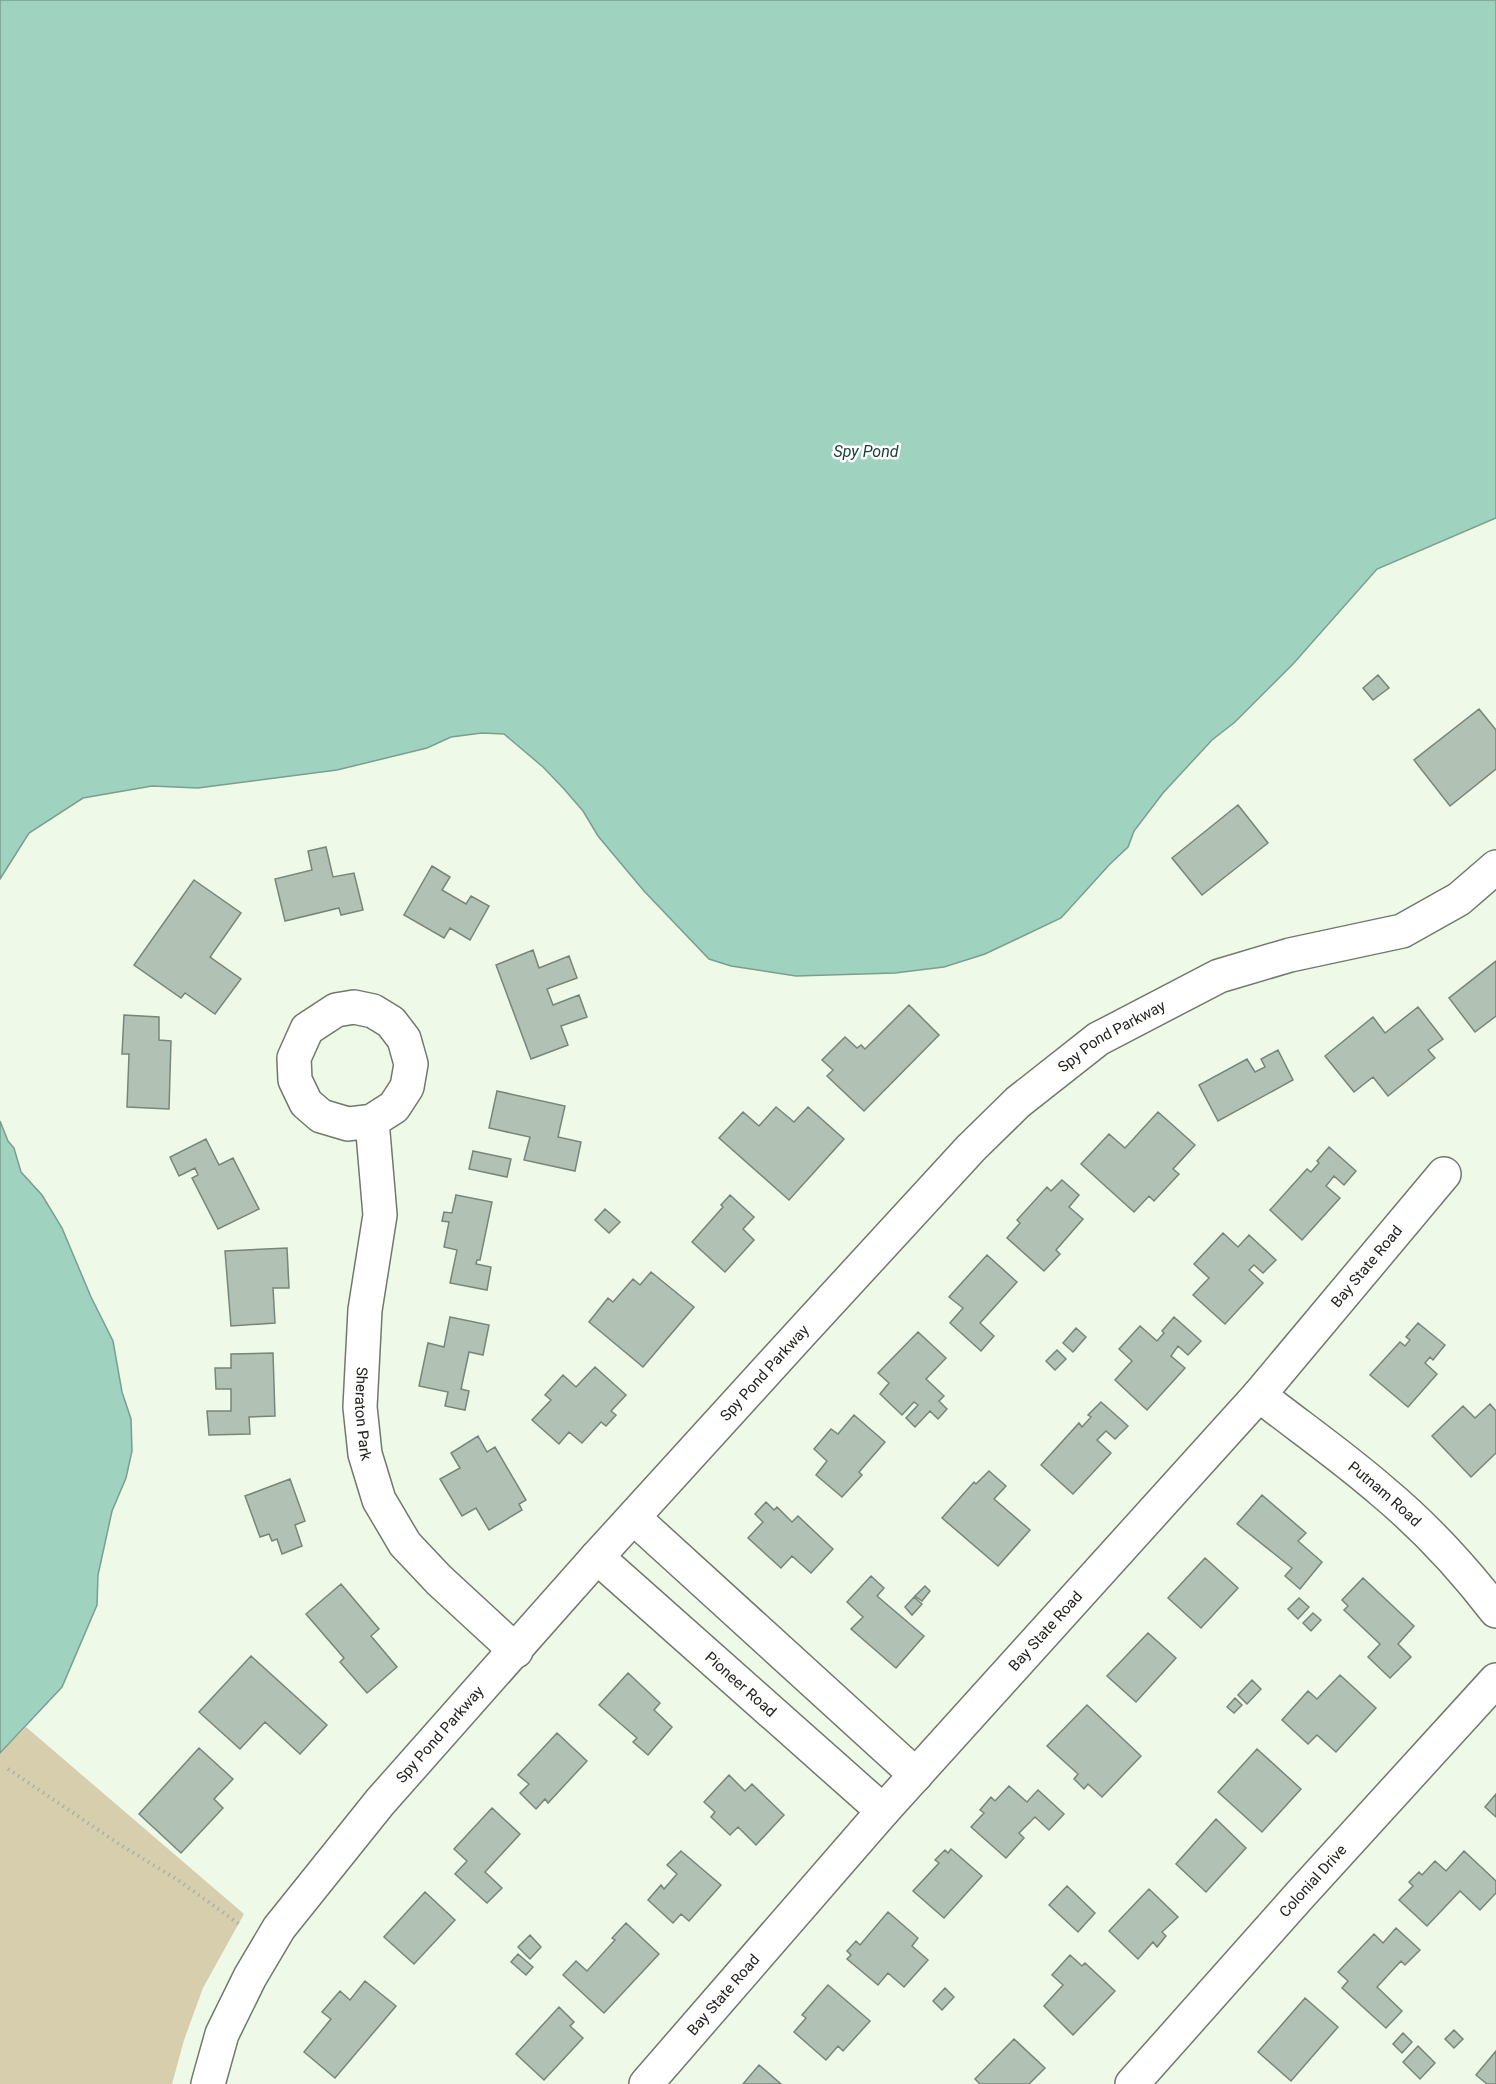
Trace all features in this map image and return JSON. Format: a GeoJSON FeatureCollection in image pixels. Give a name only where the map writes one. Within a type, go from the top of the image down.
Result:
{"type":"FeatureCollection","features":[{"type":"Feature","properties":{"kind":"street","name":"Spy Pond Parkway"},"geometry":{"type":"LineString","coordinates":[[208,2084],[222,2034],[250,1977],[279,1928],[380,1802],[597,1557],[970,1148],[1018,1102],[1098,1039],[1219,976],[1290,955],[1402,931],[1459,898],[1496,867]]}},
{"type":"Feature","properties":{"kind":"street","name":"Sheraton Park"},"geometry":{"type":"LineString","coordinates":[[372,1121],[380,1215],[365,1310],[360,1407],[365,1454],[379,1500],[405,1544],[439,1580],[516,1651]]}},
{"type":"Feature","properties":{"kind":"street","name":"Bay State Road"},"geometry":{"type":"LineString","coordinates":[[646,2084],[883,1811],[1259,1395],[1444,1174]]}},
{"type":"Feature","properties":{"kind":"street","name":"Putnam Road"},"geometry":{"type":"LineString","coordinates":[[1259,1395],[1383,1491],[1431,1537],[1496,1611]]}},
{"type":"Feature","properties":{"kind":"street"},"geometry":{"type":"LineString","coordinates":[[634,1518],[916,1775]]}},
{"type":"Feature","properties":{"kind":"street","name":"Pioneer Road"},"geometry":{"type":"LineString","coordinates":[[597,1557],[883,1811]]}},
{"type":"Feature","properties":{"kind":"street","name":"Colonial Drive"},"geometry":{"type":"LineString","coordinates":[[1132,2084],[1496,1680]]}},
{"type":"Feature","properties":{"kind":"path"},"geometry":{"type":"LineString","coordinates":[[8,1769],[239,1924]]}},
{"type":"Feature","properties":{"kind":"shaded area"},"geometry":{"type":"Polygon","coordinates":[[[26,1727],[244,1914],[203,1988],[184,2040],[172,2084],[0,2084],[0,1753],[26,1727]]]}},
{"type":"Feature","properties":{"kind":"water","name":"Spy Pond"},"geometry":{"type":"Polygon","coordinates":[[[0,0],[1496,0],[1496,518],[1377,569],[1293,664],[1235,722],[1212,740],[1163,793],[1134,831],[1128,847],[1061,918],[985,954],[944,967],[895,973],[796,976],[731,966],[709,959],[644,891],[598,836],[583,811],[564,789],[543,767],[504,734],[482,733],[451,737],[427,748],[337,770],[198,788],[152,786],[83,798],[29,833],[0,879],[0,0]]]}},
{"type":"Feature","properties":{"kind":"water"},"geometry":{"type":"Polygon","coordinates":[[[0,1121],[8,1141],[14,1148],[21,1172],[42,1195],[62,1228],[91,1297],[113,1341],[122,1392],[131,1419],[132,1451],[126,1478],[112,1511],[98,1575],[97,1605],[62,1687],[0,1753],[0,1121]]]}},
{"type":"Feature","properties":{"kind":"building"},"geometry":{"type":"Polygon","coordinates":[[[1378,675],[1389,688],[1373,700],[1363,688],[1378,675]]]}},
{"type":"Feature","properties":{"kind":"building"},"geometry":{"type":"Polygon","coordinates":[[[1479,709],[1496,730],[1496,769],[1450,806],[1414,760],[1479,709]]]}},
{"type":"Feature","properties":{"kind":"building"},"geometry":{"type":"Polygon","coordinates":[[[1238,805],[1268,843],[1202,895],[1172,858],[1238,805]]]}},
{"type":"Feature","properties":{"kind":"building"},"geometry":{"type":"Polygon","coordinates":[[[326,847],[333,877],[354,873],[363,910],[341,915],[339,908],[285,921],[275,879],[312,870],[308,851],[326,847]]]}},
{"type":"Feature","properties":{"kind":"building"},"geometry":{"type":"Polygon","coordinates":[[[432,866],[450,877],[442,890],[466,904],[471,896],[489,906],[470,940],[450,928],[444,938],[404,915],[432,866]]]}},
{"type":"Feature","properties":{"kind":"building"},"geometry":{"type":"Polygon","coordinates":[[[194,880],[241,913],[210,957],[241,979],[215,1014],[185,993],[181,998],[134,965],[194,880]]]}},
{"type":"Feature","properties":{"kind":"building"},"geometry":{"type":"Polygon","coordinates":[[[533,950],[539,968],[569,956],[577,978],[547,989],[553,1005],[579,995],[587,1017],[561,1026],[568,1045],[531,1059],[496,965],[533,950]]]}},
{"type":"Feature","properties":{"kind":"building"},"geometry":{"type":"Polygon","coordinates":[[[1496,961],[1496,1016],[1475,1032],[1449,998],[1496,961]]]}},
{"type":"Feature","properties":{"kind":"building"},"geometry":{"type":"Polygon","coordinates":[[[909,1005],[939,1035],[864,1111],[827,1076],[833,1070],[822,1060],[845,1037],[857,1048],[861,1045],[865,1049],[909,1005]]]}},
{"type":"Feature","properties":{"kind":"building"},"geometry":{"type":"Polygon","coordinates":[[[1418,1007],[1443,1039],[1428,1050],[1435,1058],[1388,1096],[1373,1077],[1354,1092],[1325,1056],[1373,1017],[1385,1033],[1418,1007]]]}},
{"type":"Feature","properties":{"kind":"building"},"geometry":{"type":"Polygon","coordinates":[[[124,1015],[159,1017],[159,1040],[171,1041],[169,1109],[127,1107],[129,1054],[122,1054],[124,1015]]]}},
{"type":"Feature","properties":{"kind":"building"},"geometry":{"type":"Polygon","coordinates":[[[1278,1050],[1293,1080],[1218,1121],[1199,1085],[1247,1059],[1255,1072],[1265,1067],[1261,1059],[1278,1050]]]}},
{"type":"Feature","properties":{"kind":"building"},"geometry":{"type":"Polygon","coordinates":[[[497,1091],[565,1106],[558,1137],[581,1142],[575,1171],[524,1160],[530,1137],[489,1128],[497,1091]]]}},
{"type":"Feature","properties":{"kind":"building"},"geometry":{"type":"Polygon","coordinates":[[[776,1107],[794,1122],[808,1107],[844,1139],[789,1200],[719,1138],[743,1112],[759,1126],[776,1107]]]}},
{"type":"Feature","properties":{"kind":"building"},"geometry":{"type":"Polygon","coordinates":[[[1158,1112],[1195,1145],[1173,1169],[1179,1174],[1154,1201],[1149,1196],[1134,1212],[1081,1164],[1109,1134],[1125,1148],[1158,1112]]]}},
{"type":"Feature","properties":{"kind":"building"},"geometry":{"type":"Polygon","coordinates":[[[206,1139],[219,1165],[233,1158],[259,1209],[218,1229],[192,1178],[198,1175],[195,1168],[179,1176],[170,1157],[206,1139]]]}},
{"type":"Feature","properties":{"kind":"building"},"geometry":{"type":"Polygon","coordinates":[[[1329,1147],[1356,1171],[1344,1185],[1334,1176],[1326,1186],[1340,1198],[1302,1240],[1270,1210],[1307,1169],[1311,1172],[1329,1147]]]}},
{"type":"Feature","properties":{"kind":"building"},"geometry":{"type":"Polygon","coordinates":[[[473,1151],[511,1159],[507,1177],[469,1169],[473,1151]]]}},
{"type":"Feature","properties":{"kind":"building"},"geometry":{"type":"Polygon","coordinates":[[[1062,1180],[1079,1195],[1069,1207],[1083,1219],[1056,1250],[1060,1254],[1044,1271],[1007,1238],[1020,1223],[1017,1220],[1047,1187],[1051,1191],[1062,1180]]]}},
{"type":"Feature","properties":{"kind":"building"},"geometry":{"type":"Polygon","coordinates":[[[456,1195],[492,1202],[480,1260],[477,1260],[476,1264],[491,1267],[487,1290],[450,1283],[457,1250],[444,1247],[449,1222],[442,1221],[444,1212],[452,1213],[456,1195]]]}},
{"type":"Feature","properties":{"kind":"building"},"geometry":{"type":"Polygon","coordinates":[[[730,1195],[754,1217],[743,1229],[754,1240],[725,1272],[692,1242],[723,1207],[721,1205],[730,1195]]]}},
{"type":"Feature","properties":{"kind":"building"},"geometry":{"type":"Polygon","coordinates":[[[605,1209],[620,1222],[609,1233],[595,1220],[605,1209]]]}},
{"type":"Feature","properties":{"kind":"building"},"geometry":{"type":"Polygon","coordinates":[[[1223,1233],[1238,1247],[1249,1235],[1276,1260],[1263,1273],[1254,1265],[1249,1270],[1263,1283],[1225,1324],[1193,1295],[1209,1278],[1194,1264],[1223,1233]]]}},
{"type":"Feature","properties":{"kind":"building"},"geometry":{"type":"Polygon","coordinates":[[[287,1248],[289,1288],[273,1288],[275,1323],[231,1326],[225,1251],[287,1248]]]}},
{"type":"Feature","properties":{"kind":"building"},"geometry":{"type":"Polygon","coordinates":[[[987,1255],[1017,1282],[980,1323],[994,1336],[981,1351],[950,1323],[963,1308],[949,1297],[987,1255]]]}},
{"type":"Feature","properties":{"kind":"building"},"geometry":{"type":"Polygon","coordinates":[[[651,1272],[694,1307],[643,1367],[589,1322],[608,1298],[613,1302],[633,1279],[640,1285],[651,1272]]]}},
{"type":"Feature","properties":{"kind":"building"},"geometry":{"type":"Polygon","coordinates":[[[450,1317],[489,1325],[483,1355],[469,1352],[461,1389],[469,1391],[465,1410],[445,1406],[448,1392],[419,1386],[428,1343],[444,1347],[450,1317]]]}},
{"type":"Feature","properties":{"kind":"building"},"geometry":{"type":"Polygon","coordinates":[[[1174,1317],[1201,1341],[1188,1355],[1178,1346],[1171,1356],[1185,1368],[1147,1410],[1115,1380],[1132,1361],[1119,1349],[1140,1326],[1157,1341],[1174,1317]]]}},
{"type":"Feature","properties":{"kind":"building"},"geometry":{"type":"Polygon","coordinates":[[[1418,1323],[1445,1345],[1433,1360],[1430,1357],[1425,1363],[1437,1374],[1408,1407],[1370,1375],[1400,1342],[1405,1346],[1410,1340],[1406,1337],[1418,1323]]]}},
{"type":"Feature","properties":{"kind":"building"},"geometry":{"type":"Polygon","coordinates":[[[1076,1328],[1086,1337],[1073,1352],[1063,1343],[1076,1328]]]}},
{"type":"Feature","properties":{"kind":"building"},"geometry":{"type":"Polygon","coordinates":[[[918,1332],[946,1358],[926,1379],[944,1396],[939,1401],[947,1409],[938,1419],[930,1411],[915,1427],[906,1418],[918,1405],[914,1402],[902,1415],[880,1394],[889,1383],[878,1373],[918,1332]]]}},
{"type":"Feature","properties":{"kind":"building"},"geometry":{"type":"Polygon","coordinates":[[[1057,1350],[1066,1359],[1055,1370],[1046,1361],[1057,1350]]]}},
{"type":"Feature","properties":{"kind":"building"},"geometry":{"type":"Polygon","coordinates":[[[273,1353],[275,1416],[249,1417],[250,1434],[209,1435],[207,1411],[231,1411],[231,1389],[216,1389],[215,1368],[231,1368],[231,1354],[273,1353]]]}},
{"type":"Feature","properties":{"kind":"building"},"geometry":{"type":"Polygon","coordinates":[[[595,1367],[626,1395],[611,1411],[616,1415],[606,1426],[601,1422],[582,1443],[569,1432],[559,1444],[532,1420],[551,1400],[545,1395],[563,1375],[576,1387],[595,1367]]]}},
{"type":"Feature","properties":{"kind":"building"},"geometry":{"type":"Polygon","coordinates":[[[1101,1402],[1128,1426],[1115,1439],[1106,1431],[1097,1440],[1111,1453],[1073,1494],[1041,1465],[1079,1423],[1082,1427],[1091,1417],[1088,1415],[1101,1402]]]}},
{"type":"Feature","properties":{"kind":"building"},"geometry":{"type":"Polygon","coordinates":[[[1490,1404],[1496,1411],[1496,1453],[1471,1477],[1432,1436],[1463,1406],[1475,1418],[1490,1404]]]}},
{"type":"Feature","properties":{"kind":"building"},"geometry":{"type":"Polygon","coordinates":[[[854,1415],[885,1442],[859,1472],[862,1475],[842,1497],[816,1475],[827,1461],[814,1449],[831,1429],[838,1434],[854,1415]]]}},
{"type":"Feature","properties":{"kind":"building"},"geometry":{"type":"Polygon","coordinates":[[[478,1436],[487,1452],[495,1447],[526,1500],[519,1504],[522,1510],[489,1530],[476,1508],[462,1516],[440,1479],[460,1468],[451,1453],[478,1436]]]}},
{"type":"Feature","properties":{"kind":"building"},"geometry":{"type":"Polygon","coordinates":[[[989,1471],[1006,1486],[994,1499],[1030,1530],[998,1566],[942,1518],[974,1482],[976,1484],[989,1471]]]}},
{"type":"Feature","properties":{"kind":"building"},"geometry":{"type":"Polygon","coordinates":[[[290,1479],[305,1521],[295,1525],[302,1546],[282,1554],[277,1539],[272,1541],[269,1534],[260,1537],[245,1496],[290,1479]]]}},
{"type":"Feature","properties":{"kind":"building"},"geometry":{"type":"Polygon","coordinates":[[[1262,1495],[1306,1533],[1298,1541],[1322,1562],[1300,1589],[1285,1576],[1292,1568],[1237,1524],[1262,1495]]]}},
{"type":"Feature","properties":{"kind":"building"},"geometry":{"type":"Polygon","coordinates":[[[766,1502],[774,1510],[777,1507],[792,1522],[798,1516],[833,1549],[811,1573],[792,1556],[781,1568],[748,1538],[763,1522],[755,1514],[766,1502]]]}},
{"type":"Feature","properties":{"kind":"building"},"geometry":{"type":"Polygon","coordinates":[[[1205,1558],[1238,1588],[1201,1628],[1168,1598],[1205,1558]]]}},
{"type":"Feature","properties":{"kind":"building"},"geometry":{"type":"Polygon","coordinates":[[[871,1576],[884,1588],[877,1596],[924,1636],[896,1668],[851,1629],[863,1617],[847,1602],[871,1576]]]}},
{"type":"Feature","properties":{"kind":"building"},"geometry":{"type":"Polygon","coordinates":[[[1363,1578],[1414,1626],[1398,1644],[1411,1657],[1390,1678],[1368,1657],[1380,1644],[1344,1610],[1348,1606],[1342,1600],[1363,1578]]]}},
{"type":"Feature","properties":{"kind":"building"},"geometry":{"type":"Polygon","coordinates":[[[341,1584],[379,1629],[371,1636],[397,1667],[367,1693],[340,1662],[344,1658],[306,1614],[341,1584]]]}},
{"type":"Feature","properties":{"kind":"building"},"geometry":{"type":"Polygon","coordinates":[[[925,1586],[930,1591],[922,1601],[915,1596],[925,1586]]]}},
{"type":"Feature","properties":{"kind":"building"},"geometry":{"type":"Polygon","coordinates":[[[914,1597],[922,1604],[912,1615],[905,1607],[914,1597]]]}},
{"type":"Feature","properties":{"kind":"building"},"geometry":{"type":"Polygon","coordinates":[[[1299,1598],[1309,1607],[1298,1619],[1288,1609],[1299,1598]]]}},
{"type":"Feature","properties":{"kind":"building"},"geometry":{"type":"Polygon","coordinates":[[[1313,1613],[1321,1620],[1311,1631],[1303,1623],[1313,1613]]]}},
{"type":"Feature","properties":{"kind":"building"},"geometry":{"type":"Polygon","coordinates":[[[1148,1633],[1176,1658],[1136,1702],[1107,1676],[1148,1633]]]}},
{"type":"Feature","properties":{"kind":"building"},"geometry":{"type":"Polygon","coordinates":[[[251,1656],[327,1725],[300,1754],[265,1722],[240,1749],[199,1712],[251,1656]]]}},
{"type":"Feature","properties":{"kind":"building"},"geometry":{"type":"Polygon","coordinates":[[[628,1673],[660,1703],[654,1710],[672,1727],[648,1755],[633,1742],[637,1738],[599,1705],[628,1673]]]}},
{"type":"Feature","properties":{"kind":"building"},"geometry":{"type":"Polygon","coordinates":[[[1340,1675],[1376,1708],[1336,1752],[1317,1735],[1308,1744],[1282,1720],[1308,1691],[1317,1699],[1340,1675]]]}},
{"type":"Feature","properties":{"kind":"building"},"geometry":{"type":"Polygon","coordinates":[[[1252,1680],[1261,1689],[1247,1704],[1238,1695],[1252,1680]]]}},
{"type":"Feature","properties":{"kind":"building"},"geometry":{"type":"Polygon","coordinates":[[[1235,1698],[1242,1705],[1234,1713],[1227,1707],[1235,1698]]]}},
{"type":"Feature","properties":{"kind":"building"},"geometry":{"type":"Polygon","coordinates":[[[1087,1705],[1141,1756],[1102,1797],[1088,1784],[1084,1789],[1074,1779],[1078,1774],[1047,1746],[1087,1705]]]}},
{"type":"Feature","properties":{"kind":"building"},"geometry":{"type":"Polygon","coordinates":[[[557,1733],[587,1761],[548,1803],[545,1799],[536,1809],[520,1793],[529,1784],[518,1775],[557,1733]]]}},
{"type":"Feature","properties":{"kind":"building"},"geometry":{"type":"Polygon","coordinates":[[[199,1748],[233,1779],[214,1799],[223,1808],[181,1853],[139,1814],[199,1748]]]}},
{"type":"Feature","properties":{"kind":"building"},"geometry":{"type":"Polygon","coordinates":[[[1257,1749],[1301,1789],[1262,1832],[1218,1792],[1257,1749]]]}},
{"type":"Feature","properties":{"kind":"building"},"geometry":{"type":"Polygon","coordinates":[[[729,1775],[745,1791],[752,1784],[784,1815],[756,1845],[738,1827],[730,1835],[711,1817],[715,1812],[704,1802],[729,1775]]]}},
{"type":"Feature","properties":{"kind":"building"},"geometry":{"type":"Polygon","coordinates":[[[1009,1786],[1027,1802],[1038,1790],[1064,1814],[1049,1830],[1035,1817],[1019,1833],[1024,1838],[1006,1858],[971,1827],[984,1813],[980,1810],[991,1797],[995,1801],[1009,1786]]]}},
{"type":"Feature","properties":{"kind":"building"},"geometry":{"type":"Polygon","coordinates":[[[1496,1794],[1496,1817],[1485,1807],[1496,1794]]]}},
{"type":"Feature","properties":{"kind":"building"},"geometry":{"type":"Polygon","coordinates":[[[492,1808],[520,1834],[485,1872],[502,1888],[487,1903],[455,1874],[467,1861],[454,1849],[492,1808]]]}},
{"type":"Feature","properties":{"kind":"building"},"geometry":{"type":"Polygon","coordinates":[[[1216,1819],[1246,1848],[1206,1892],[1176,1864],[1216,1819]]]}},
{"type":"Feature","properties":{"kind":"building"},"geometry":{"type":"Polygon","coordinates":[[[951,1849],[982,1876],[944,1918],[913,1891],[939,1863],[935,1860],[945,1850],[948,1853],[951,1849]]]}},
{"type":"Feature","properties":{"kind":"building"},"geometry":{"type":"Polygon","coordinates":[[[681,1851],[721,1885],[689,1921],[681,1914],[673,1923],[648,1900],[661,1885],[664,1889],[677,1874],[667,1865],[681,1851]]]}},
{"type":"Feature","properties":{"kind":"building"},"geometry":{"type":"Polygon","coordinates":[[[1464,1851],[1496,1881],[1496,1893],[1480,1910],[1460,1891],[1427,1926],[1399,1900],[1413,1886],[1409,1882],[1419,1872],[1422,1875],[1435,1861],[1446,1871],[1464,1851]]]}},
{"type":"Feature","properties":{"kind":"building"},"geometry":{"type":"Polygon","coordinates":[[[1067,1886],[1095,1913],[1078,1932],[1049,1905],[1067,1886]]]}},
{"type":"Feature","properties":{"kind":"building"},"geometry":{"type":"Polygon","coordinates":[[[1149,1889],[1178,1917],[1162,1932],[1166,1936],[1157,1947],[1153,1942],[1138,1959],[1109,1931],[1149,1889]]]}},
{"type":"Feature","properties":{"kind":"building"},"geometry":{"type":"Polygon","coordinates":[[[425,1892],[455,1920],[414,1964],[384,1937],[425,1892]]]}},
{"type":"Feature","properties":{"kind":"building"},"geometry":{"type":"Polygon","coordinates":[[[888,1912],[918,1938],[912,1946],[928,1960],[904,1987],[888,1973],[878,1985],[847,1959],[851,1955],[847,1951],[856,1941],[860,1945],[888,1912]]]}},
{"type":"Feature","properties":{"kind":"building"},"geometry":{"type":"Polygon","coordinates":[[[626,1923],[659,1954],[604,2013],[563,1975],[576,1961],[587,1971],[615,1940],[612,1938],[626,1923]]]}},
{"type":"Feature","properties":{"kind":"building"},"geometry":{"type":"Polygon","coordinates":[[[1396,1928],[1420,1950],[1405,1965],[1401,1961],[1377,1987],[1402,2011],[1386,2028],[1342,1988],[1348,1981],[1338,1972],[1374,1934],[1383,1943],[1396,1928]]]}},
{"type":"Feature","properties":{"kind":"building"},"geometry":{"type":"Polygon","coordinates":[[[530,1935],[541,1947],[530,1959],[518,1947],[530,1935]]]}},
{"type":"Feature","properties":{"kind":"building"},"geometry":{"type":"Polygon","coordinates":[[[518,1954],[533,1967],[526,1975],[511,1962],[518,1954]]]}},
{"type":"Feature","properties":{"kind":"building"},"geometry":{"type":"Polygon","coordinates":[[[1070,1955],[1082,1966],[1085,1963],[1115,1991],[1073,2035],[1044,2006],[1063,1985],[1052,1975],[1070,1955]]]}},
{"type":"Feature","properties":{"kind":"building"},"geometry":{"type":"Polygon","coordinates":[[[365,1981],[396,2006],[335,2078],[304,2052],[331,2019],[322,2012],[340,1991],[350,2000],[365,1981]]]}},
{"type":"Feature","properties":{"kind":"building"},"geometry":{"type":"Polygon","coordinates":[[[828,1985],[870,2021],[843,2051],[838,2046],[826,2060],[794,2032],[806,2018],[802,2015],[828,1985]]]}},
{"type":"Feature","properties":{"kind":"building"},"geometry":{"type":"Polygon","coordinates":[[[945,1988],[954,1997],[942,2010],[933,2001],[945,1988]]]}},
{"type":"Feature","properties":{"kind":"building"},"geometry":{"type":"Polygon","coordinates":[[[1305,1998],[1338,2027],[1291,2081],[1258,2052],[1305,1998]]]}},
{"type":"Feature","properties":{"kind":"building"},"geometry":{"type":"Polygon","coordinates":[[[559,2007],[574,2022],[570,2026],[583,2038],[544,2080],[516,2054],[559,2007]]]}},
{"type":"Feature","properties":{"kind":"building"},"geometry":{"type":"Polygon","coordinates":[[[1454,2030],[1463,2039],[1454,2048],[1445,2039],[1454,2030]]]}},
{"type":"Feature","properties":{"kind":"building"},"geometry":{"type":"Polygon","coordinates":[[[1403,2033],[1412,2042],[1402,2053],[1393,2044],[1403,2033]]]}},
{"type":"Feature","properties":{"kind":"building"},"geometry":{"type":"Polygon","coordinates":[[[1014,2039],[1045,2068],[1029,2084],[980,2084],[975,2079],[1014,2039]]]}},
{"type":"Feature","properties":{"kind":"building"},"geometry":{"type":"Polygon","coordinates":[[[1418,2046],[1435,2063],[1420,2079],[1403,2062],[1418,2046]]]}},
{"type":"Feature","properties":{"kind":"building"},"geometry":{"type":"Polygon","coordinates":[[[1496,2051],[1496,2084],[1487,2084],[1476,2075],[1496,2051]]]}},
{"type":"Feature","properties":{"kind":"building"},"geometry":{"type":"Polygon","coordinates":[[[759,2065],[781,2084],[743,2084],[759,2065]]]}}]}
